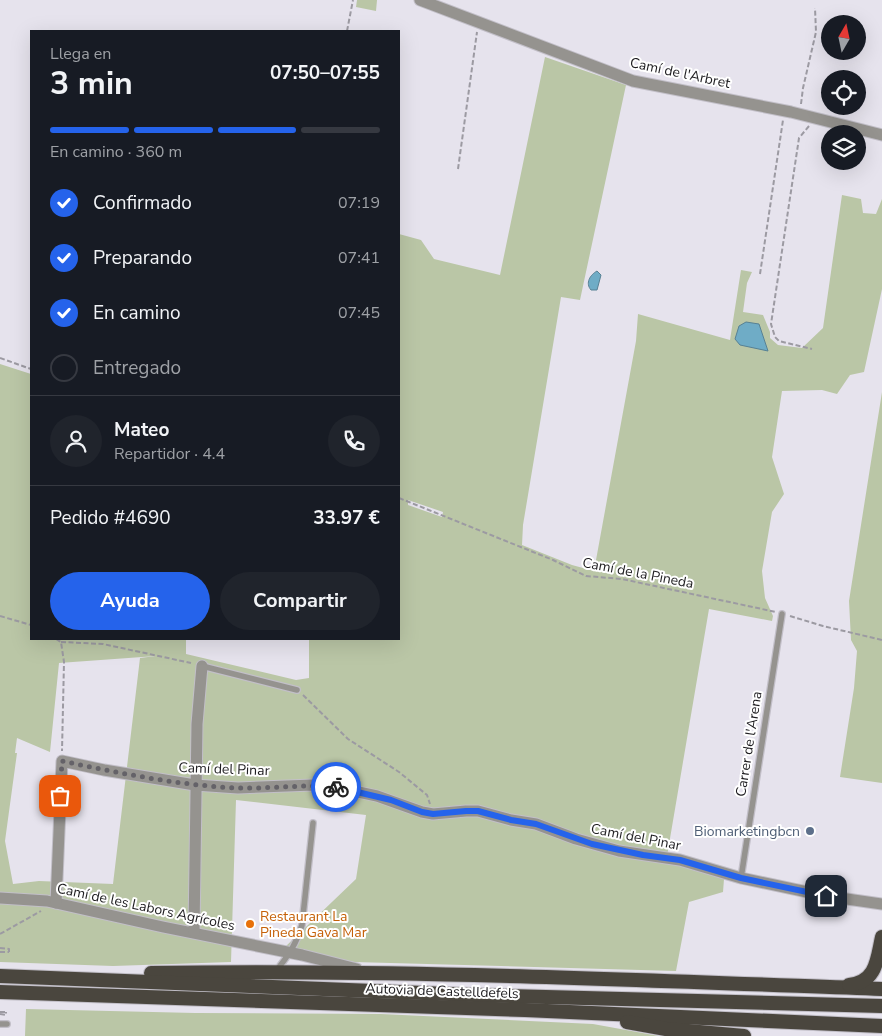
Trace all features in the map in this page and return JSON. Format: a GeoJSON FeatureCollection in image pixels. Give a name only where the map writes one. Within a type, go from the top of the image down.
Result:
{"type":"FeatureCollection","features":[{"type":"Feature","properties":{"kind":"highway"},"geometry":{"type":"LineString","coordinates":[[827,987],[855,984],[868,978],[875,968],[882,937]]}},
{"type":"Feature","properties":{"kind":"highway"},"geometry":{"type":"LineString","coordinates":[[38,978],[152,973],[371,973],[882,989]]}},
{"type":"Feature","properties":{"kind":"highway","name":"Autovia de Castelldefels"},"geometry":{"type":"LineString","coordinates":[[0,976],[474,995],[882,1006]]}},
{"type":"Feature","properties":{"kind":"highway","name":"Autovia de Castelldefels"},"geometry":{"type":"LineString","coordinates":[[0,992],[570,1012],[882,1026]]}},
{"type":"Feature","properties":{"kind":"highway"},"geometry":{"type":"LineString","coordinates":[[570,1012],[666,1029],[744,1036]]}},
{"type":"Feature","properties":{"kind":"street","name":"Camí de l'Arbret"},"geometry":{"type":"LineString","coordinates":[[420,0],[634,81],[784,110],[882,136]]}},
{"type":"Feature","properties":{"kind":"street"},"geometry":{"type":"LineString","coordinates":[[194,932],[197,724],[202,666]]}},
{"type":"Feature","properties":{"kind":"street","name":"Camí del Pinar"},"geometry":{"type":"LineString","coordinates":[[62,761],[196,785],[238,788],[313,785],[335,787],[377,796],[433,814],[478,811],[548,827],[576,840],[592,844],[643,855],[680,860],[741,878],[826,896],[882,904]]}},
{"type":"Feature","properties":{"kind":"street"},"geometry":{"type":"LineString","coordinates":[[56,903],[62,761]]}},
{"type":"Feature","properties":{"kind":"street","name":"Camí de les Labors Agrícoles"},"geometry":{"type":"LineString","coordinates":[[0,898],[56,903],[291,952],[371,973]]}},
{"type":"Feature","properties":{"kind":"lane","name":"Carrer de l'Arena"},"geometry":{"type":"LineString","coordinates":[[741,878],[782,614]]}},
{"type":"Feature","properties":{"kind":"lane"},"geometry":{"type":"LineString","coordinates":[[202,666],[297,690]]}},
{"type":"Feature","properties":{"kind":"lane"},"geometry":{"type":"LineString","coordinates":[[276,972],[298,940],[302,925],[313,823]]}},
{"type":"Feature","properties":{"kind":"path"},"geometry":{"type":"LineString","coordinates":[[347,30],[353,0]]}},
{"type":"Feature","properties":{"kind":"path"},"geometry":{"type":"LineString","coordinates":[[800,114],[803,88],[816,32],[815,8]]}},
{"type":"Feature","properties":{"kind":"path"},"geometry":{"type":"LineString","coordinates":[[458,169],[476,36],[482,23]]}},
{"type":"Feature","properties":{"kind":"path"},"geometry":{"type":"LineString","coordinates":[[760,274],[784,110]]}},
{"type":"Feature","properties":{"kind":"path"},"geometry":{"type":"LineString","coordinates":[[812,348],[779,341],[775,337],[771,324],[799,138],[810,125],[819,119]]}},
{"type":"Feature","properties":{"kind":"path"},"geometry":{"type":"LineString","coordinates":[[0,358],[30,369]]}},
{"type":"Feature","properties":{"kind":"path","name":"Camí de la Pineda"},"geometry":{"type":"LineString","coordinates":[[400,498],[553,560],[586,576],[622,579],[782,614],[882,640]]}},
{"type":"Feature","properties":{"kind":"path"},"geometry":{"type":"LineString","coordinates":[[0,616],[30,625]]}},
{"type":"Feature","properties":{"kind":"path"},"geometry":{"type":"LineString","coordinates":[[58,640],[61,642],[103,644],[202,666]]}},
{"type":"Feature","properties":{"kind":"path"},"geometry":{"type":"LineString","coordinates":[[61,642],[64,662],[62,761]]}},
{"type":"Feature","properties":{"kind":"path"},"geometry":{"type":"LineString","coordinates":[[297,690],[348,738],[399,772],[428,795],[433,814]]}},
{"type":"Feature","properties":{"kind":"path"},"geometry":{"type":"LineString","coordinates":[[0,934],[56,903]]}},
{"type":"Feature","properties":{"kind":"path"},"geometry":{"type":"LineString","coordinates":[[0,950],[9,949],[9,952]]}},
{"type":"Feature","properties":{"kind":"path"},"geometry":{"type":"LineString","coordinates":[[0,1013],[6,1015],[6,1012]]}},
{"type":"Feature","properties":{"kind":"green space"},"geometry":{"type":"Polygon","coordinates":[[[357,0],[377,0],[376,11],[356,7],[357,0]]]}},
{"type":"Feature","properties":{"kind":"green space"},"geometry":{"type":"Polygon","coordinates":[[[545,57],[626,85],[580,300],[561,297],[523,525],[522,545],[572,565],[594,571],[636,341],[638,314],[730,340],[741,270],[752,272],[747,283],[743,312],[763,315],[770,332],[770,338],[778,345],[802,348],[823,328],[842,195],[861,199],[863,213],[876,214],[882,199],[882,289],[864,372],[850,375],[837,394],[822,390],[782,391],[772,457],[784,494],[772,512],[762,571],[765,598],[773,616],[772,621],[709,609],[666,862],[724,879],[723,892],[689,902],[676,971],[354,962],[285,947],[356,879],[366,815],[236,800],[231,962],[113,966],[0,962],[0,364],[30,374],[30,640],[186,640],[186,654],[296,680],[309,678],[309,640],[400,640],[400,234],[421,240],[434,259],[500,275],[545,57]],[[408,500],[408,505],[442,517],[443,512],[408,500]],[[156,656],[59,663],[50,752],[17,738],[15,753],[17,753],[5,841],[13,884],[39,881],[113,884],[140,658],[156,656]]]}},
{"type":"Feature","properties":{"kind":"green space"},"geometry":{"type":"Polygon","coordinates":[[[882,392],[882,783],[840,777],[854,688],[857,651],[851,640],[849,601],[882,392]]]}},
{"type":"Feature","properties":{"kind":"green space"},"geometry":{"type":"Polygon","coordinates":[[[26,1009],[195,1013],[381,1014],[593,1024],[659,1036],[25,1036],[26,1009]]]}},
{"type":"Feature","properties":{"kind":"water"},"geometry":{"type":"Polygon","coordinates":[[[597,271],[601,275],[597,290],[591,290],[588,285],[589,279],[597,271]]]}},
{"type":"Feature","properties":{"kind":"water"},"geometry":{"type":"Polygon","coordinates":[[[746,322],[759,324],[768,351],[740,345],[735,339],[739,326],[746,322]]]}},
{"type":"Feature","properties":{"kind":"way so far"},"geometry":{"type":"LineString","coordinates":[[60,796],[62,761],[196,785],[238,788],[313,785],[336,787]]}},
{"type":"Feature","properties":{"kind":"place","name":"Biomarketingbcn"},"geometry":{"type":"Point","coordinates":[810,831]}},
{"type":"Feature","properties":{"kind":"place","name":"Restaurant La Pineda Gava Mar"},"geometry":{"type":"Point","coordinates":[250,924]}},
{"type":"Feature","properties":{"kind":"route"},"geometry":{"type":"LineString","coordinates":[[336,787],[377,796],[433,814],[478,811],[548,827],[576,840],[592,844],[643,855],[680,860],[741,878],[826,896]]}}]}
